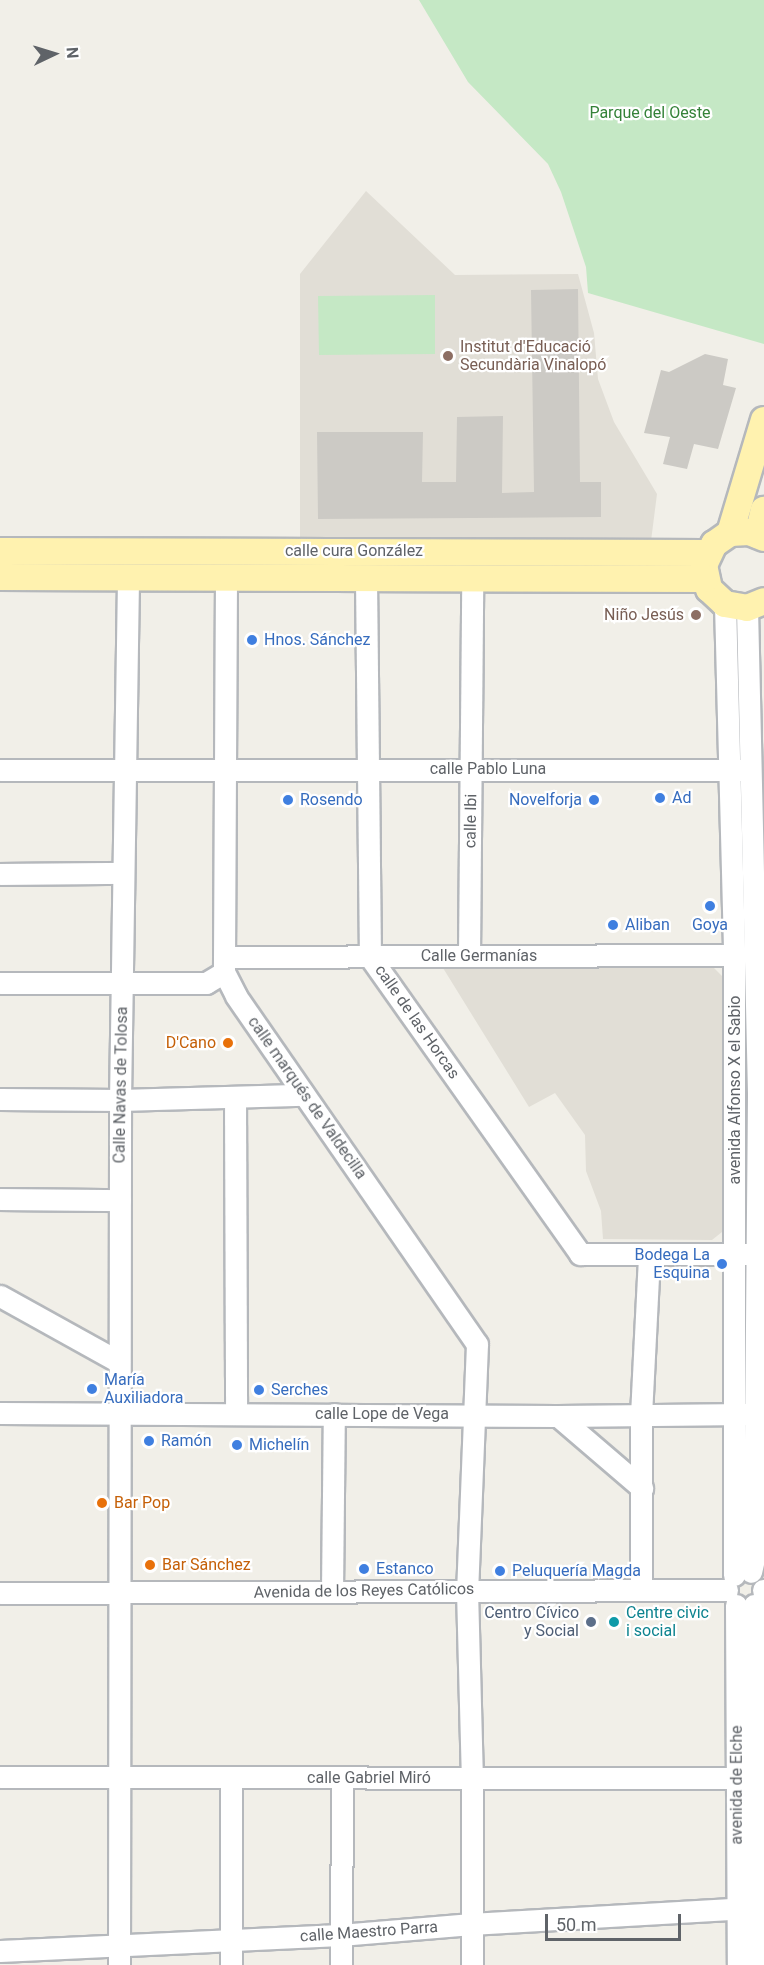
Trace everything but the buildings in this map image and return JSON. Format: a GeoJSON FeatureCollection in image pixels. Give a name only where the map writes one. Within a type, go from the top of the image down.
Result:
{"type":"FeatureCollection","features":[{"type":"Feature","properties":{"kind":"main road"},"geometry":{"type":"LineString","coordinates":[[730,533],[764,420]]}},
{"type":"Feature","properties":{"kind":"main road"},"geometry":{"type":"LineString","coordinates":[[745,605],[709,589],[705,579],[704,565],[714,544],[730,533],[739,531],[761,537],[764,510]]}},
{"type":"Feature","properties":{"kind":"main road","name":"calle cura González"},"geometry":{"type":"LineString","coordinates":[[2,549],[708,553]]}},
{"type":"Feature","properties":{"kind":"main road","name":"calle cura González"},"geometry":{"type":"LineString","coordinates":[[0,577],[705,579]]}},
{"type":"Feature","properties":{"kind":"street","name":"Calle Navas de Tolosa"},"geometry":{"type":"LineString","coordinates":[[119,1955],[120,1100],[128,578]]}},
{"type":"Feature","properties":{"kind":"street","name":"calle marqués de Valdecilla"},"geometry":{"type":"LineString","coordinates":[[226,578],[224,964],[236,996],[477,1344],[476,1415],[467,1590],[472,1779],[472,1965]]}},
{"type":"Feature","properties":{"kind":"street","name":"calle de las Horcas"},"geometry":{"type":"LineString","coordinates":[[366,578],[370,957],[580,1254],[752,1254]]}},
{"type":"Feature","properties":{"kind":"street","name":"calle Ibi"},"geometry":{"type":"LineString","coordinates":[[469,956],[472,579]]}},
{"type":"Feature","properties":{"kind":"street","name":"avenida Alfonso X el Sabio"},"geometry":{"type":"LineString","coordinates":[[745,605],[729,736],[729,770],[735,1096],[752,1254]]}},
{"type":"Feature","properties":{"kind":"street","name":"avenida Alfonso X el Sabio"},"geometry":{"type":"LineString","coordinates":[[745,605],[757,737],[751,770],[760,973],[761,1096],[752,1254],[754,1559],[747,1590]]}},
{"type":"Feature","properties":{"kind":"street"},"geometry":{"type":"LineString","coordinates":[[729,736],[757,737]]}},
{"type":"Feature","properties":{"kind":"street","name":"calle Pablo Luna"},"geometry":{"type":"LineString","coordinates":[[0,770],[751,770]]}},
{"type":"Feature","properties":{"kind":"street"},"geometry":{"type":"LineString","coordinates":[[0,874],[123,873]]}},
{"type":"Feature","properties":{"kind":"street","name":"Calle Germanías"},"geometry":{"type":"LineString","coordinates":[[224,964],[370,957],[469,956],[734,964],[760,973]]}},
{"type":"Feature","properties":{"kind":"street"},"geometry":{"type":"LineString","coordinates":[[0,983],[206,983],[224,964]]}},
{"type":"Feature","properties":{"kind":"street"},"geometry":{"type":"LineString","coordinates":[[0,1099],[120,1100],[304,1095]]}},
{"type":"Feature","properties":{"kind":"street"},"geometry":{"type":"LineString","coordinates":[[735,1096],[761,1096]]}},
{"type":"Feature","properties":{"kind":"street"},"geometry":{"type":"LineString","coordinates":[[235,1097],[236,1414]]}},
{"type":"Feature","properties":{"kind":"street"},"geometry":{"type":"LineString","coordinates":[[0,1199],[120,1200]]}},
{"type":"Feature","properties":{"kind":"street"},"geometry":{"type":"LineString","coordinates":[[641,1590],[641,1415],[649,1255]]}},
{"type":"Feature","properties":{"kind":"street"},"geometry":{"type":"LineString","coordinates":[[0,1296],[119,1362]]}},
{"type":"Feature","properties":{"kind":"street","name":"calle Lope de Vega"},"geometry":{"type":"LineString","coordinates":[[0,1413],[558,1416],[752,1414]]}},
{"type":"Feature","properties":{"kind":"street"},"geometry":{"type":"LineString","coordinates":[[332,1591],[334,1414]]}},
{"type":"Feature","properties":{"kind":"street"},"geometry":{"type":"LineString","coordinates":[[558,1416],[642,1488]]}},
{"type":"Feature","properties":{"kind":"street","name":"Avenida de los Reyes Católicos"},"geometry":{"type":"LineString","coordinates":[[0,1593],[747,1590]]}},
{"type":"Feature","properties":{"kind":"street","name":"avenida de Elche"},"geometry":{"type":"LineString","coordinates":[[747,1590],[753,1779],[755,1965]]}},
{"type":"Feature","properties":{"kind":"street","name":"calle Gabriel Miró"},"geometry":{"type":"LineString","coordinates":[[0,1777],[753,1779]]}},
{"type":"Feature","properties":{"kind":"street"},"geometry":{"type":"LineString","coordinates":[[231,1778],[231,1965]]}},
{"type":"Feature","properties":{"kind":"street"},"geometry":{"type":"LineString","coordinates":[[340,1965],[342,1778]]}},
{"type":"Feature","properties":{"kind":"street","name":"avenida de Elche"},"geometry":{"type":"LineString","coordinates":[[738,1965],[753,1908]]}},
{"type":"Feature","properties":{"kind":"street","name":"calle Maestro Parra"},"geometry":{"type":"LineString","coordinates":[[0,1951],[119,1955],[231,1940],[753,1908]]}},
{"type":"Feature","properties":{"kind":"shaded area","name":"Institut d'Educació Secundària Vinalopó"},"geometry":{"type":"Polygon","coordinates":[[[366,191],[455,275],[578,274],[594,333],[598,379],[614,422],[657,494],[651,541],[300,542],[300,274],[366,191]]]}},
{"type":"Feature","properties":{"kind":"shaded area"},"geometry":{"type":"Polygon","coordinates":[[[712,966],[722,976],[722,1232],[712,1240],[603,1239],[601,1211],[586,1171],[585,1135],[555,1093],[529,1107],[443,968],[712,966]]]}},
{"type":"Feature","properties":{"kind":"green space","name":"Parque del Oeste"},"geometry":{"type":"Polygon","coordinates":[[[419,0],[764,0],[764,344],[588,293],[586,267],[561,192],[548,164],[468,82],[419,0]]]}},
{"type":"Feature","properties":{"kind":"green space"},"geometry":{"type":"Polygon","coordinates":[[[435,295],[435,354],[319,355],[318,296],[435,295]]]}},
{"type":"Feature","properties":{"kind":"place","name":"Institut d'Educació Secundària Vinalopó"},"geometry":{"type":"Point","coordinates":[448,356]}},
{"type":"Feature","properties":{"kind":"place","name":"Niño Jesús"},"geometry":{"type":"Point","coordinates":[696,615]}},
{"type":"Feature","properties":{"kind":"place","name":"Hnos. Sánchez"},"geometry":{"type":"Point","coordinates":[252,640]}},
{"type":"Feature","properties":{"kind":"place","name":"Ad"},"geometry":{"type":"Point","coordinates":[660,798]}},
{"type":"Feature","properties":{"kind":"place","name":"Rosendo"},"geometry":{"type":"Point","coordinates":[288,800]}},
{"type":"Feature","properties":{"kind":"place","name":"Novelforja"},"geometry":{"type":"Point","coordinates":[594,800]}},
{"type":"Feature","properties":{"kind":"place","name":"Goya"},"geometry":{"type":"Point","coordinates":[710,906]}},
{"type":"Feature","properties":{"kind":"place","name":"Aliban"},"geometry":{"type":"Point","coordinates":[613,925]}},
{"type":"Feature","properties":{"kind":"place","name":"D'Cano"},"geometry":{"type":"Point","coordinates":[228,1043]}},
{"type":"Feature","properties":{"kind":"place","name":"Bodega La Esquina"},"geometry":{"type":"Point","coordinates":[722,1264]}},
{"type":"Feature","properties":{"kind":"place","name":"María Auxiliadora"},"geometry":{"type":"Point","coordinates":[92,1389]}},
{"type":"Feature","properties":{"kind":"place","name":"Serches"},"geometry":{"type":"Point","coordinates":[259,1390]}},
{"type":"Feature","properties":{"kind":"place","name":"Ramón"},"geometry":{"type":"Point","coordinates":[149,1441]}},
{"type":"Feature","properties":{"kind":"place","name":"Michelín"},"geometry":{"type":"Point","coordinates":[237,1445]}},
{"type":"Feature","properties":{"kind":"place","name":"Bar Pop"},"geometry":{"type":"Point","coordinates":[102,1503]}},
{"type":"Feature","properties":{"kind":"place","name":"Bar Sánchez"},"geometry":{"type":"Point","coordinates":[150,1565]}},
{"type":"Feature","properties":{"kind":"place","name":"Estanco"},"geometry":{"type":"Point","coordinates":[364,1569]}},
{"type":"Feature","properties":{"kind":"place","name":"Peluquería Magda"},"geometry":{"type":"Point","coordinates":[500,1571]}},
{"type":"Feature","properties":{"kind":"place","name":"Centro Cívico y Social"},"geometry":{"type":"Point","coordinates":[591,1622]}},
{"type":"Feature","properties":{"kind":"place","name":"Centre civic i social"},"geometry":{"type":"Point","coordinates":[614,1622]}}]}
